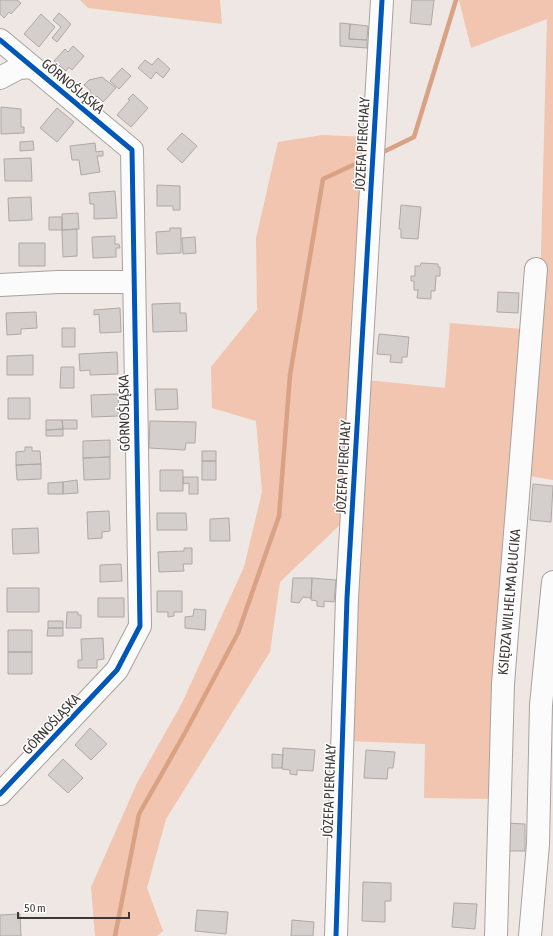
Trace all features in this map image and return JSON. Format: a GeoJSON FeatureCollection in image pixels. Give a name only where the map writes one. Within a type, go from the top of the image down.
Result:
{"type":"FeatureCollection","features":[{"type":"Feature","properties":{"kind":"street","name":"JÓZEFA PIERCHAŁY"},"geometry":{"type":"LineString","coordinates":[[336,936],[347,598],[382,0]]}},
{"type":"Feature","properties":{"kind":"street","name":"GÓRNOŚLĄSKA"},"geometry":{"type":"LineString","coordinates":[[0,40],[132,150],[133,282],[140,626],[117,670],[0,794]]}},
{"type":"Feature","properties":{"kind":"street"},"geometry":{"type":"LineString","coordinates":[[0,78],[19,68],[32,67]]}},
{"type":"Feature","properties":{"kind":"street","name":"KSIĘDZA WILHELMA DŁUCIKA"},"geometry":{"type":"LineString","coordinates":[[496,936],[503,684],[536,269]]}},
{"type":"Feature","properties":{"kind":"street"},"geometry":{"type":"LineString","coordinates":[[0,285],[58,282],[133,282]]}},
{"type":"Feature","properties":{"kind":"street"},"geometry":{"type":"LineString","coordinates":[[530,936],[538,844],[541,705],[553,582]]}},
{"type":"Feature","properties":{"kind":"shaded area"},"geometry":{"type":"Polygon","coordinates":[[[80,0],[220,0],[222,24],[88,8],[80,0]]]}},
{"type":"Feature","properties":{"kind":"shaded area"},"geometry":{"type":"Polygon","coordinates":[[[459,0],[553,0],[553,480],[529,476],[539,330],[547,19],[471,48],[459,0]]]}},
{"type":"Feature","properties":{"kind":"shaded area"},"geometry":{"type":"Polygon","coordinates":[[[322,135],[368,137],[342,523],[280,582],[270,652],[166,819],[147,888],[163,931],[157,936],[95,936],[91,887],[137,783],[182,703],[244,567],[262,492],[256,421],[212,408],[211,367],[257,310],[256,238],[278,142],[322,135]]]}},
{"type":"Feature","properties":{"kind":"shaded area"},"geometry":{"type":"Polygon","coordinates":[[[450,323],[523,329],[493,799],[424,798],[425,744],[347,741],[367,380],[445,388],[450,323]]]}},
{"type":"Feature","properties":{"kind":"building"},"geometry":{"type":"Polygon","coordinates":[[[0,0],[17,0],[21,3],[11,14],[9,12],[4,18],[0,14],[0,0]]]}},
{"type":"Feature","properties":{"kind":"building"},"geometry":{"type":"Polygon","coordinates":[[[412,0],[434,0],[431,25],[410,23],[412,0]]]}},
{"type":"Feature","properties":{"kind":"building"},"geometry":{"type":"Polygon","coordinates":[[[59,13],[71,24],[57,42],[52,38],[61,27],[53,20],[59,13]]]}},
{"type":"Feature","properties":{"kind":"building"},"geometry":{"type":"Polygon","coordinates":[[[41,14],[55,27],[39,47],[24,34],[41,14]]]}},
{"type":"Feature","properties":{"kind":"building"},"geometry":{"type":"Polygon","coordinates":[[[340,23],[350,24],[349,39],[367,40],[367,48],[340,46],[340,23]]]}},
{"type":"Feature","properties":{"kind":"building"},"geometry":{"type":"Polygon","coordinates":[[[350,24],[368,26],[367,40],[349,39],[350,24]]]}},
{"type":"Feature","properties":{"kind":"building"},"geometry":{"type":"Polygon","coordinates":[[[73,46],[84,56],[72,70],[69,67],[66,71],[54,61],[65,49],[68,52],[73,46]]]}},
{"type":"Feature","properties":{"kind":"building"},"geometry":{"type":"Polygon","coordinates":[[[158,58],[170,69],[163,78],[156,72],[151,79],[138,68],[145,60],[152,65],[158,58]]]}},
{"type":"Feature","properties":{"kind":"building"},"geometry":{"type":"Polygon","coordinates":[[[122,68],[131,76],[119,89],[110,81],[122,68]]]}},
{"type":"Feature","properties":{"kind":"building"},"geometry":{"type":"Polygon","coordinates":[[[102,77],[116,88],[103,102],[97,96],[94,99],[89,94],[91,91],[84,85],[89,80],[102,77]]]}},
{"type":"Feature","properties":{"kind":"building"},"geometry":{"type":"Polygon","coordinates":[[[133,94],[148,108],[131,127],[117,115],[130,100],[128,99],[133,94]]]}},
{"type":"Feature","properties":{"kind":"building"},"geometry":{"type":"Polygon","coordinates":[[[1,107],[21,109],[21,127],[24,127],[24,133],[1,134],[1,107]]]}},
{"type":"Feature","properties":{"kind":"building"},"geometry":{"type":"Polygon","coordinates":[[[57,108],[74,122],[57,142],[40,128],[57,108]]]}},
{"type":"Feature","properties":{"kind":"building"},"geometry":{"type":"Polygon","coordinates":[[[182,133],[197,146],[182,163],[167,149],[182,133]]]}},
{"type":"Feature","properties":{"kind":"building"},"geometry":{"type":"Polygon","coordinates":[[[33,141],[34,150],[20,151],[20,142],[33,141]]]}},
{"type":"Feature","properties":{"kind":"building"},"geometry":{"type":"Polygon","coordinates":[[[95,143],[96,152],[103,151],[103,156],[97,156],[100,172],[81,175],[79,160],[72,160],[70,146],[95,143]]]}},
{"type":"Feature","properties":{"kind":"building"},"geometry":{"type":"Polygon","coordinates":[[[31,158],[32,181],[5,181],[4,159],[31,158]]]}},
{"type":"Feature","properties":{"kind":"building"},"geometry":{"type":"Polygon","coordinates":[[[157,185],[180,186],[180,210],[173,210],[173,206],[157,206],[157,185]]]}},
{"type":"Feature","properties":{"kind":"building"},"geometry":{"type":"Polygon","coordinates":[[[115,191],[117,218],[94,219],[94,204],[90,204],[89,193],[115,191]]]}},
{"type":"Feature","properties":{"kind":"building"},"geometry":{"type":"Polygon","coordinates":[[[31,197],[32,220],[9,221],[8,198],[31,197]]]}},
{"type":"Feature","properties":{"kind":"building"},"geometry":{"type":"Polygon","coordinates":[[[401,205],[421,207],[418,239],[401,238],[401,229],[399,229],[401,205]]]}},
{"type":"Feature","properties":{"kind":"building"},"geometry":{"type":"Polygon","coordinates":[[[78,213],[79,229],[62,230],[62,214],[78,213]]]}},
{"type":"Feature","properties":{"kind":"building"},"geometry":{"type":"Polygon","coordinates":[[[49,217],[62,217],[62,230],[49,230],[49,217]]]}},
{"type":"Feature","properties":{"kind":"building"},"geometry":{"type":"Polygon","coordinates":[[[170,228],[181,228],[181,253],[157,254],[156,232],[170,231],[170,228]]]}},
{"type":"Feature","properties":{"kind":"building"},"geometry":{"type":"Polygon","coordinates":[[[77,229],[77,256],[63,257],[62,230],[77,229]]]}},
{"type":"Feature","properties":{"kind":"building"},"geometry":{"type":"Polygon","coordinates":[[[115,236],[115,244],[119,244],[120,248],[116,248],[116,257],[93,258],[92,237],[115,236]]]}},
{"type":"Feature","properties":{"kind":"building"},"geometry":{"type":"Polygon","coordinates":[[[195,237],[196,253],[183,254],[182,238],[195,237]]]}},
{"type":"Feature","properties":{"kind":"building"},"geometry":{"type":"Polygon","coordinates":[[[19,243],[45,243],[45,266],[19,266],[19,243]]]}},
{"type":"Feature","properties":{"kind":"building"},"geometry":{"type":"Polygon","coordinates":[[[421,263],[438,264],[438,267],[440,267],[440,276],[436,276],[435,291],[431,291],[431,299],[417,298],[418,290],[414,290],[414,281],[411,281],[411,276],[415,276],[415,266],[420,266],[421,263]]]}},
{"type":"Feature","properties":{"kind":"building"},"geometry":{"type":"Polygon","coordinates":[[[498,292],[519,293],[518,313],[497,312],[498,292]]]}},
{"type":"Feature","properties":{"kind":"building"},"geometry":{"type":"Polygon","coordinates":[[[180,303],[180,313],[186,313],[187,331],[153,332],[152,304],[180,303]]]}},
{"type":"Feature","properties":{"kind":"building"},"geometry":{"type":"Polygon","coordinates":[[[120,308],[121,332],[100,333],[99,314],[94,315],[94,310],[120,308]]]}},
{"type":"Feature","properties":{"kind":"building"},"geometry":{"type":"Polygon","coordinates":[[[36,312],[37,328],[21,329],[21,334],[7,335],[6,313],[36,312]]]}},
{"type":"Feature","properties":{"kind":"building"},"geometry":{"type":"Polygon","coordinates":[[[62,328],[75,328],[75,347],[62,347],[62,328]]]}},
{"type":"Feature","properties":{"kind":"building"},"geometry":{"type":"Polygon","coordinates":[[[379,334],[409,337],[407,357],[402,357],[402,363],[390,362],[391,355],[377,354],[379,334]]]}},
{"type":"Feature","properties":{"kind":"building"},"geometry":{"type":"Polygon","coordinates":[[[117,352],[118,374],[90,375],[90,370],[80,371],[79,354],[117,352]]]}},
{"type":"Feature","properties":{"kind":"building"},"geometry":{"type":"Polygon","coordinates":[[[33,355],[33,375],[7,375],[7,356],[33,355]]]}},
{"type":"Feature","properties":{"kind":"building"},"geometry":{"type":"Polygon","coordinates":[[[61,367],[74,367],[74,388],[60,388],[61,367]]]}},
{"type":"Feature","properties":{"kind":"building"},"geometry":{"type":"Polygon","coordinates":[[[155,389],[177,389],[178,409],[156,410],[155,389]]]}},
{"type":"Feature","properties":{"kind":"building"},"geometry":{"type":"Polygon","coordinates":[[[118,394],[119,416],[92,417],[91,395],[118,394]]]}},
{"type":"Feature","properties":{"kind":"building"},"geometry":{"type":"Polygon","coordinates":[[[8,398],[30,398],[30,419],[8,419],[8,398]]]}},
{"type":"Feature","properties":{"kind":"building"},"geometry":{"type":"Polygon","coordinates":[[[46,420],[62,420],[63,429],[46,430],[46,420]]]}},
{"type":"Feature","properties":{"kind":"building"},"geometry":{"type":"Polygon","coordinates":[[[62,420],[77,420],[77,429],[63,429],[62,420]]]}},
{"type":"Feature","properties":{"kind":"building"},"geometry":{"type":"Polygon","coordinates":[[[150,421],[196,422],[195,443],[186,443],[185,450],[149,448],[150,421]]]}},
{"type":"Feature","properties":{"kind":"building"},"geometry":{"type":"Polygon","coordinates":[[[63,429],[63,436],[46,436],[46,430],[63,429]]]}},
{"type":"Feature","properties":{"kind":"building"},"geometry":{"type":"Polygon","coordinates":[[[110,440],[110,457],[83,458],[83,441],[110,440]]]}},
{"type":"Feature","properties":{"kind":"building"},"geometry":{"type":"Polygon","coordinates":[[[25,447],[32,447],[32,451],[40,451],[41,464],[16,465],[16,452],[25,451],[25,447]]]}},
{"type":"Feature","properties":{"kind":"building"},"geometry":{"type":"Polygon","coordinates":[[[202,451],[216,451],[216,461],[202,461],[202,451]]]}},
{"type":"Feature","properties":{"kind":"building"},"geometry":{"type":"Polygon","coordinates":[[[110,457],[110,479],[84,480],[83,458],[110,457]]]}},
{"type":"Feature","properties":{"kind":"building"},"geometry":{"type":"Polygon","coordinates":[[[202,461],[216,461],[216,480],[202,480],[202,461]]]}},
{"type":"Feature","properties":{"kind":"building"},"geometry":{"type":"Polygon","coordinates":[[[41,464],[41,479],[17,480],[16,465],[41,464]]]}},
{"type":"Feature","properties":{"kind":"building"},"geometry":{"type":"Polygon","coordinates":[[[160,470],[183,470],[183,491],[160,491],[160,470]]]}},
{"type":"Feature","properties":{"kind":"building"},"geometry":{"type":"Polygon","coordinates":[[[183,477],[198,477],[198,494],[189,494],[189,483],[183,484],[183,477]]]}},
{"type":"Feature","properties":{"kind":"building"},"geometry":{"type":"Polygon","coordinates":[[[77,480],[78,493],[63,494],[63,482],[77,480]]]}},
{"type":"Feature","properties":{"kind":"building"},"geometry":{"type":"Polygon","coordinates":[[[63,482],[63,494],[48,494],[48,483],[63,482]]]}},
{"type":"Feature","properties":{"kind":"building"},"geometry":{"type":"Polygon","coordinates":[[[533,484],[553,486],[551,522],[530,520],[533,484]]]}},
{"type":"Feature","properties":{"kind":"building"},"geometry":{"type":"Polygon","coordinates":[[[109,511],[110,531],[102,532],[102,538],[88,539],[87,512],[109,511]]]}},
{"type":"Feature","properties":{"kind":"building"},"geometry":{"type":"Polygon","coordinates":[[[157,513],[186,513],[187,530],[157,530],[157,513]]]}},
{"type":"Feature","properties":{"kind":"building"},"geometry":{"type":"Polygon","coordinates":[[[229,518],[230,541],[210,541],[210,519],[229,518]]]}},
{"type":"Feature","properties":{"kind":"building"},"geometry":{"type":"Polygon","coordinates":[[[38,528],[39,553],[13,554],[12,529],[38,528]]]}},
{"type":"Feature","properties":{"kind":"building"},"geometry":{"type":"Polygon","coordinates":[[[184,548],[192,548],[192,564],[183,564],[184,571],[159,572],[158,552],[184,551],[184,548]]]}},
{"type":"Feature","properties":{"kind":"building"},"geometry":{"type":"Polygon","coordinates":[[[121,564],[122,581],[100,582],[100,565],[121,564]]]}},
{"type":"Feature","properties":{"kind":"building"},"geometry":{"type":"Polygon","coordinates":[[[293,578],[312,578],[311,598],[303,597],[299,603],[291,602],[293,578]]]}},
{"type":"Feature","properties":{"kind":"building"},"geometry":{"type":"Polygon","coordinates":[[[312,578],[336,580],[334,602],[324,601],[324,607],[317,606],[317,601],[311,600],[312,578]]]}},
{"type":"Feature","properties":{"kind":"building"},"geometry":{"type":"Polygon","coordinates":[[[7,588],[39,588],[39,612],[7,612],[7,588]]]}},
{"type":"Feature","properties":{"kind":"building"},"geometry":{"type":"Polygon","coordinates":[[[157,591],[182,591],[182,612],[174,612],[174,616],[168,617],[168,612],[157,612],[157,591]]]}},
{"type":"Feature","properties":{"kind":"building"},"geometry":{"type":"Polygon","coordinates":[[[98,598],[124,598],[124,617],[98,617],[98,598]]]}},
{"type":"Feature","properties":{"kind":"building"},"geometry":{"type":"Polygon","coordinates":[[[194,609],[206,610],[205,630],[185,628],[185,617],[193,616],[194,609]]]}},
{"type":"Feature","properties":{"kind":"building"},"geometry":{"type":"Polygon","coordinates":[[[67,612],[78,612],[78,615],[81,615],[81,628],[66,628],[67,612]]]}},
{"type":"Feature","properties":{"kind":"building"},"geometry":{"type":"Polygon","coordinates":[[[48,621],[63,621],[63,628],[48,628],[48,621]]]}},
{"type":"Feature","properties":{"kind":"building"},"geometry":{"type":"Polygon","coordinates":[[[48,628],[63,628],[63,636],[47,636],[48,628]]]}},
{"type":"Feature","properties":{"kind":"building"},"geometry":{"type":"Polygon","coordinates":[[[8,630],[32,630],[32,652],[8,652],[8,630]]]}},
{"type":"Feature","properties":{"kind":"building"},"geometry":{"type":"Polygon","coordinates":[[[103,638],[104,659],[97,660],[97,668],[78,668],[78,660],[82,660],[81,639],[103,638]]]}},
{"type":"Feature","properties":{"kind":"building"},"geometry":{"type":"Polygon","coordinates":[[[8,652],[32,652],[32,674],[8,674],[8,652]]]}},
{"type":"Feature","properties":{"kind":"building"},"geometry":{"type":"Polygon","coordinates":[[[90,728],[107,744],[91,760],[75,745],[90,728]]]}},
{"type":"Feature","properties":{"kind":"building"},"geometry":{"type":"Polygon","coordinates":[[[283,748],[315,750],[313,771],[297,770],[297,775],[290,774],[290,770],[282,769],[283,748]]]}},
{"type":"Feature","properties":{"kind":"building"},"geometry":{"type":"Polygon","coordinates":[[[366,750],[395,752],[393,768],[388,768],[387,779],[364,778],[366,750]]]}},
{"type":"Feature","properties":{"kind":"building"},"geometry":{"type":"Polygon","coordinates":[[[272,754],[283,755],[282,768],[272,768],[272,754]]]}},
{"type":"Feature","properties":{"kind":"building"},"geometry":{"type":"Polygon","coordinates":[[[63,759],[83,778],[68,793],[48,775],[63,759]]]}},
{"type":"Feature","properties":{"kind":"building"},"geometry":{"type":"Polygon","coordinates":[[[506,823],[525,824],[525,851],[506,851],[506,823]]]}},
{"type":"Feature","properties":{"kind":"building"},"geometry":{"type":"Polygon","coordinates":[[[363,882],[391,883],[391,901],[385,901],[385,922],[362,921],[363,882]]]}},
{"type":"Feature","properties":{"kind":"building"},"geometry":{"type":"Polygon","coordinates":[[[454,903],[477,904],[475,929],[452,927],[454,903]]]}},
{"type":"Feature","properties":{"kind":"building"},"geometry":{"type":"Polygon","coordinates":[[[197,910],[228,912],[226,934],[195,931],[197,910]]]}},
{"type":"Feature","properties":{"kind":"building"},"geometry":{"type":"Polygon","coordinates":[[[20,914],[21,936],[0,936],[0,915],[20,914]]]}},
{"type":"Feature","properties":{"kind":"building"},"geometry":{"type":"Polygon","coordinates":[[[292,920],[314,922],[313,936],[291,936],[292,920]]]}},
{"type":"Feature","properties":{"kind":"waterway"},"geometry":{"type":"LineString","coordinates":[[379,154],[414,137],[456,0]]}},
{"type":"Feature","properties":{"kind":"waterway"},"geometry":{"type":"LineString","coordinates":[[115,936],[139,814],[186,731],[238,633],[279,516],[290,375],[323,179],[366,159]]}},
{"type":"Feature","properties":{"kind":"cycle path"},"geometry":{"type":"LineString","coordinates":[[336,936],[347,598],[382,0]]}},
{"type":"Feature","properties":{"kind":"cycle path"},"geometry":{"type":"LineString","coordinates":[[0,40],[132,150],[140,626],[117,670],[0,794]]}}]}
